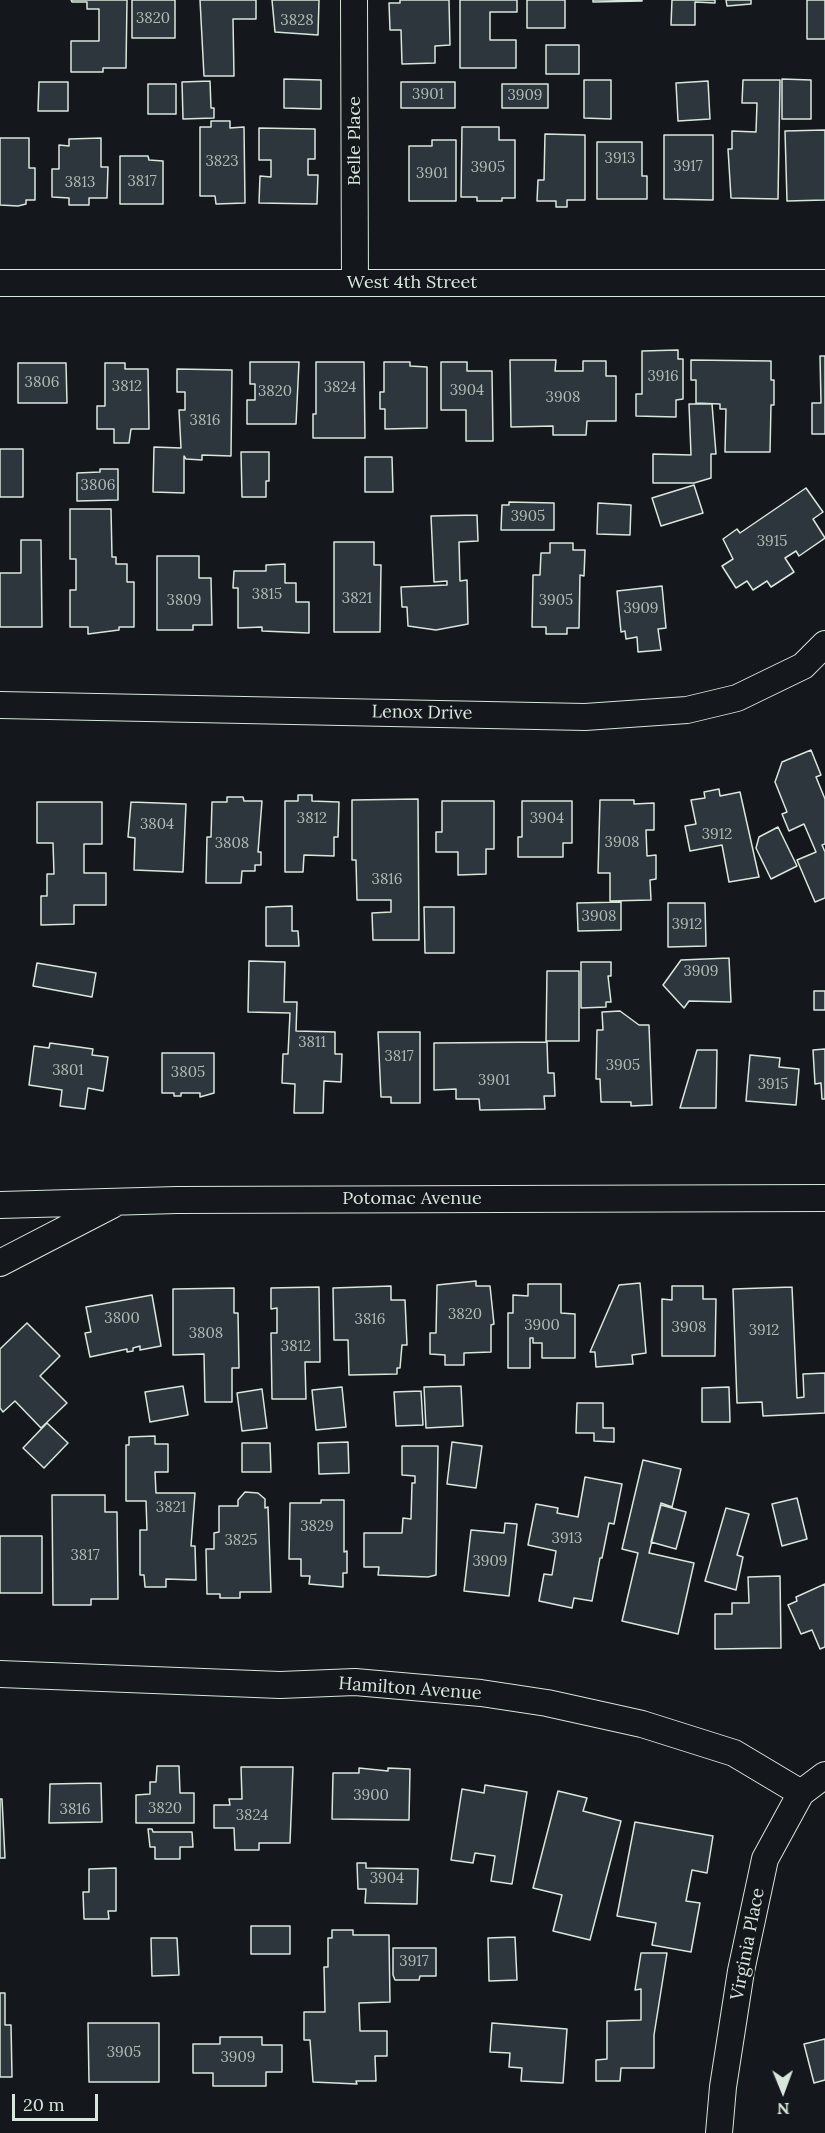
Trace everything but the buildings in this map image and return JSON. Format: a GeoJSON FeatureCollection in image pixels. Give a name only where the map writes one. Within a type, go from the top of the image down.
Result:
{"type":"FeatureCollection","features":[{"type":"Feature","properties":{"kind":"street","name":"Belle Place"},"geometry":{"type":"LineString","coordinates":[[354,0],[356,283]]}},
{"type":"Feature","properties":{"kind":"street","name":"West 4th Street"},"geometry":{"type":"LineString","coordinates":[[0,283],[825,283]]}},
{"type":"Feature","properties":{"kind":"street","name":"Lenox Drive"},"geometry":{"type":"LineString","coordinates":[[0,705],[585,717],[687,710],[737,698],[803,666],[825,644]]}},
{"type":"Feature","properties":{"kind":"street","name":"Potomac Avenue"},"geometry":{"type":"LineString","coordinates":[[0,1205],[118,1202],[825,1198]]}},
{"type":"Feature","properties":{"kind":"street"},"geometry":{"type":"LineString","coordinates":[[0,1263],[118,1202]]}},
{"type":"Feature","properties":{"kind":"street","name":"Hamilton Avenue"},"geometry":{"type":"LineString","coordinates":[[0,1674],[280,1685],[355,1682],[514,1698],[642,1724],[734,1753],[801,1793]]}},
{"type":"Feature","properties":{"kind":"street","name":"Virginia Place"},"geometry":{"type":"LineString","coordinates":[[719,2133],[723,2087],[741,1971],[765,1859],[801,1793],[825,1774]]}}]}
